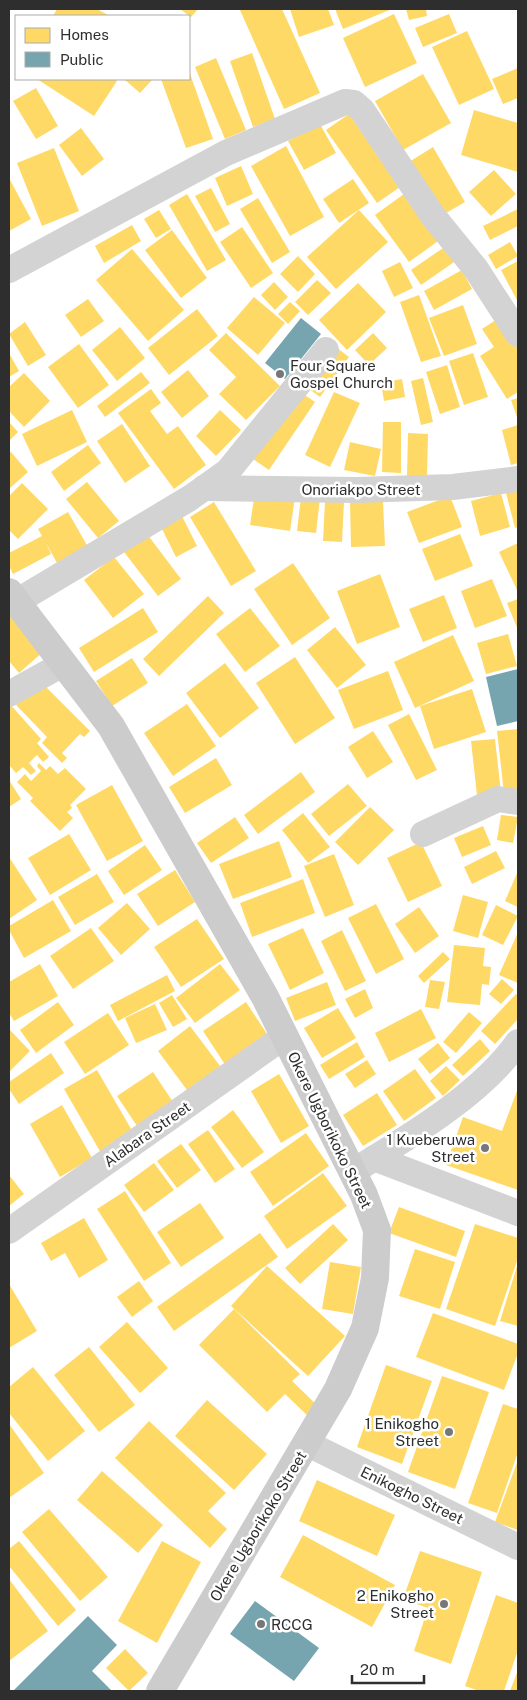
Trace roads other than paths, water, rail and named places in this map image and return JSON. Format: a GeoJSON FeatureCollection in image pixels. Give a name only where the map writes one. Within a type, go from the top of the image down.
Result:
{"type":"FeatureCollection","features":[{"type":"Feature","properties":{"kind":"street"},"geometry":{"type":"LineString","coordinates":[[9,270],[226,153],[345,102],[354,103],[362,110],[433,216],[476,269],[518,334]]}},
{"type":"Feature","properties":{"kind":"street"},"geometry":{"type":"LineString","coordinates":[[12,597],[204,488],[228,471],[326,350]]}},
{"type":"Feature","properties":{"kind":"street","name":"Onoriakpo Street"},"geometry":{"type":"LineString","coordinates":[[204,488],[453,488],[518,479]]}},
{"type":"Feature","properties":{"kind":"street","name":"Okere Ugborikoko Street"},"geometry":{"type":"LineString","coordinates":[[12,597],[111,726],[266,998],[285,1036],[363,1165],[377,1230],[375,1278],[365,1328],[338,1389],[160,1691]]}},
{"type":"Feature","properties":{"kind":"street"},"geometry":{"type":"LineString","coordinates":[[9,694],[64,664]]}},
{"type":"Feature","properties":{"kind":"street"},"geometry":{"type":"LineString","coordinates":[[423,834],[498,799],[518,802]]}},
{"type":"Feature","properties":{"kind":"street","name":"Alabara Street"},"geometry":{"type":"LineString","coordinates":[[9,1231],[285,1036]]}},
{"type":"Feature","properties":{"kind":"street"},"geometry":{"type":"LineString","coordinates":[[363,1165],[420,1130],[510,1066],[518,1042]]}},
{"type":"Feature","properties":{"kind":"street"},"geometry":{"type":"LineString","coordinates":[[363,1165],[518,1213]]}},
{"type":"Feature","properties":{"kind":"street","name":"Enikogho Street"},"geometry":{"type":"LineString","coordinates":[[306,1443],[518,1547]]}},
{"type":"Feature","properties":{"kind":"place","name":"Four Square Gospel Church"},"geometry":{"type":"Point","coordinates":[280,374]}},
{"type":"Feature","properties":{"kind":"place","name":"1 Kueberuwa Street"},"geometry":{"type":"Point","coordinates":[485,1148]}},
{"type":"Feature","properties":{"kind":"place","name":"1 Enikogho Street"},"geometry":{"type":"Point","coordinates":[449,1432]}},
{"type":"Feature","properties":{"kind":"place","name":"2 Enikogho Street"},"geometry":{"type":"Point","coordinates":[444,1604]}},
{"type":"Feature","properties":{"kind":"place","name":"RCCG"},"geometry":{"type":"Point","coordinates":[261,1624]}}]}
